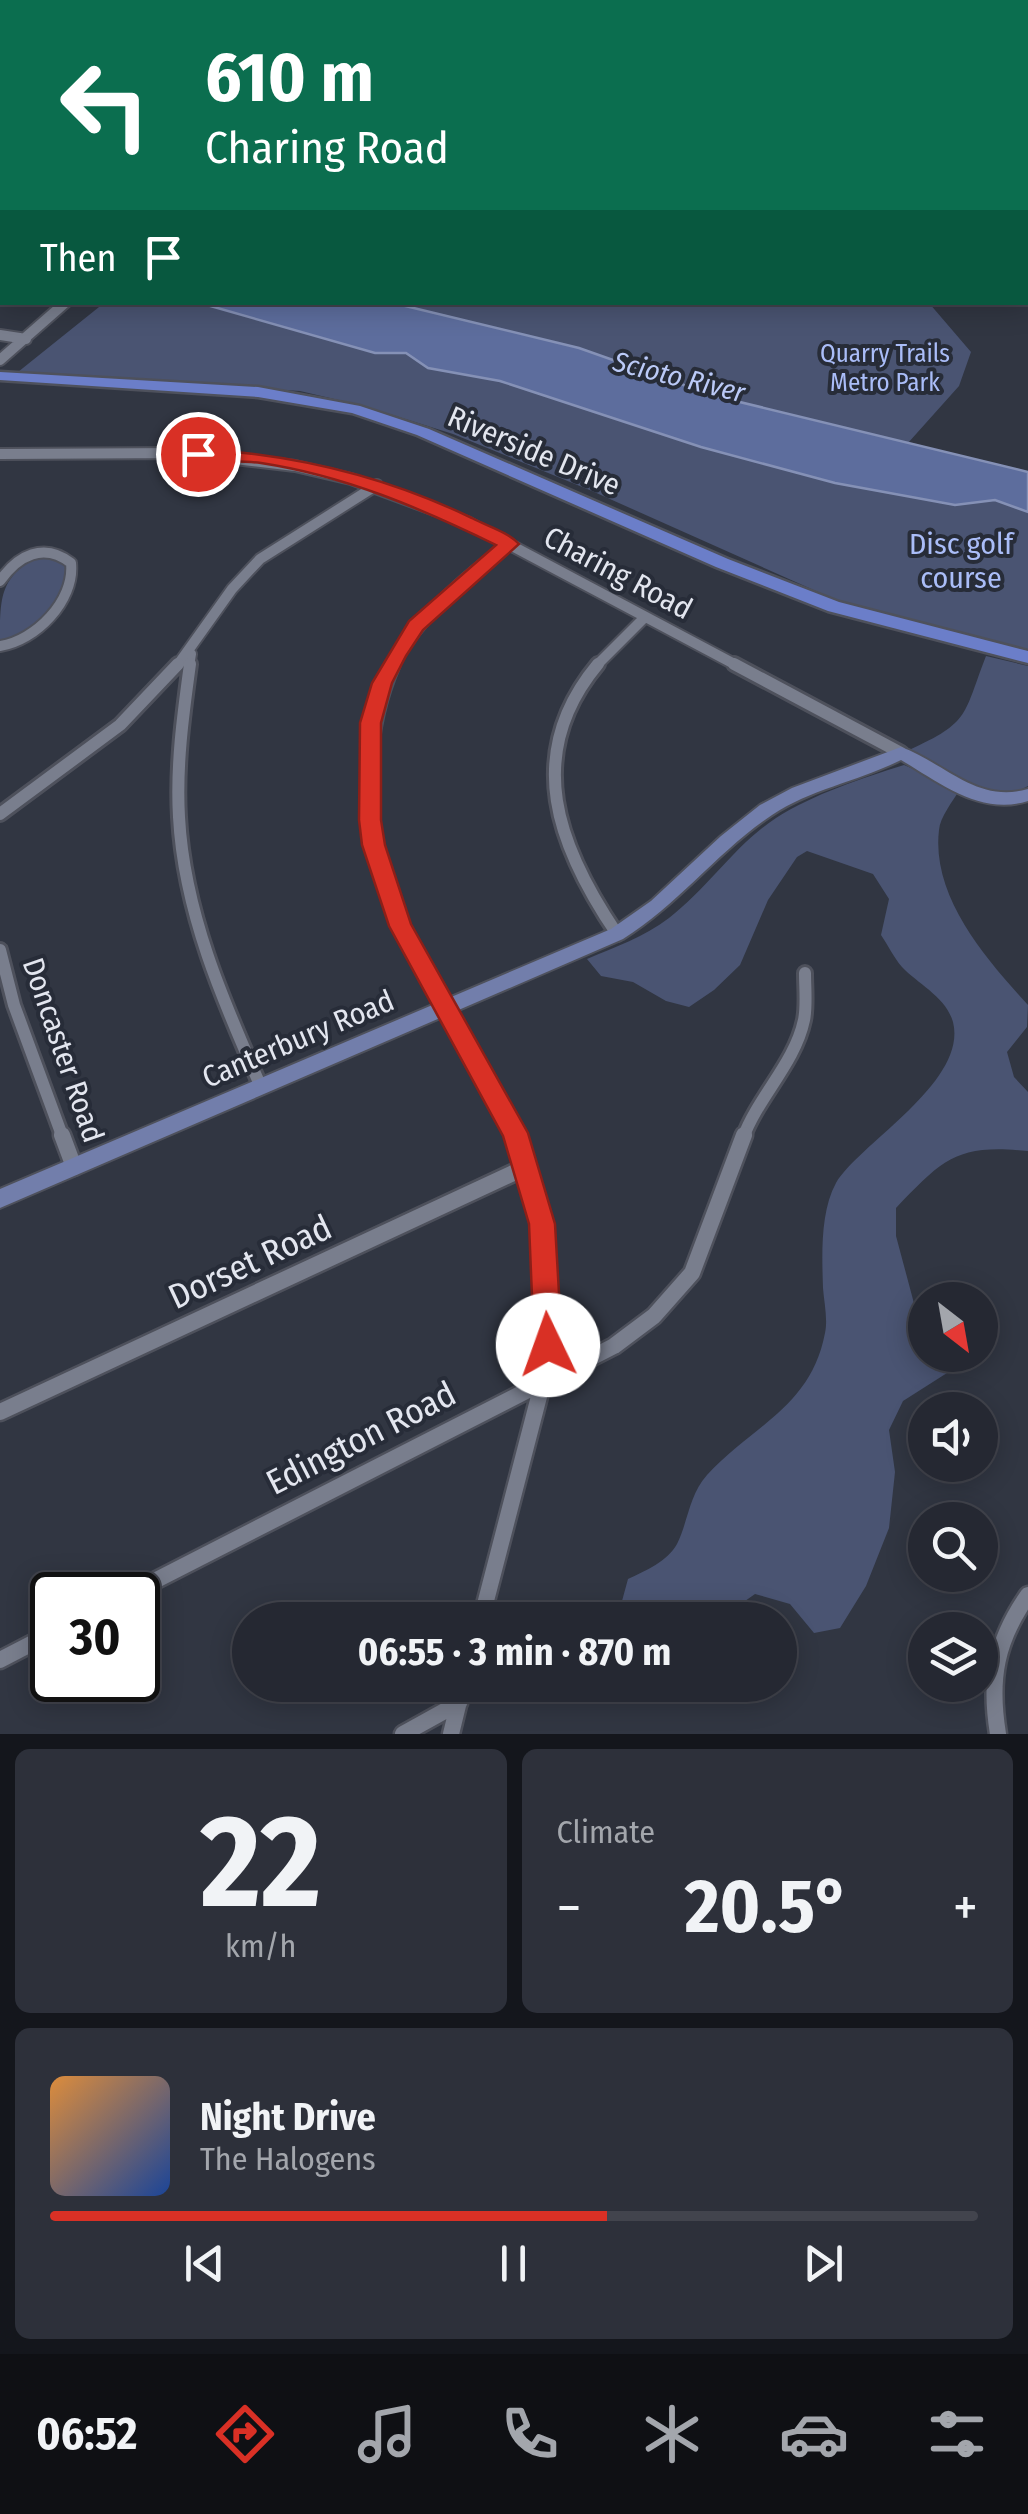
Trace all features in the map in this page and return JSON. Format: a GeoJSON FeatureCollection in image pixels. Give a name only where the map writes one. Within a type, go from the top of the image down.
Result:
{"type":"FeatureCollection","features":[{"type":"Feature","properties":{"kind":"main road","name":"Riverside Drive"},"geometry":{"type":"LineString","coordinates":[[0,376],[244,391],[355,409],[423,432],[722,563],[834,607],[1028,658]]}},
{"type":"Feature","properties":{"kind":"street"},"geometry":{"type":"LineString","coordinates":[[0,360],[63,305]]}},
{"type":"Feature","properties":{"kind":"street"},"geometry":{"type":"LineString","coordinates":[[0,335],[26,339]]}},
{"type":"Feature","properties":{"kind":"street","name":"Charing Road"},"geometry":{"type":"LineString","coordinates":[[0,454],[135,451],[260,458],[417,498],[901,754]]}},
{"type":"Feature","properties":{"kind":"street"},"geometry":{"type":"LineString","coordinates":[[0,814],[117,728],[191,651],[224,599],[262,558],[376,485]]}},
{"type":"Feature","properties":{"kind":"street"},"geometry":{"type":"LineString","coordinates":[[486,1602],[543,1381],[548,1345],[542,1224],[526,1166],[502,1105],[400,926],[374,845],[371,723],[382,683],[416,626],[509,544]]}},
{"type":"Feature","properties":{"kind":"street"},"geometry":{"type":"LineString","coordinates":[[0,581],[8,566],[34,552],[50,551],[70,563],[72,573],[44,629],[32,639],[0,646]]}},
{"type":"Feature","properties":{"kind":"street"},"geometry":{"type":"LineString","coordinates":[[617,934],[581,880],[564,844],[553,784],[556,747],[574,697],[610,652],[646,617]]}},
{"type":"Feature","properties":{"kind":"street"},"geometry":{"type":"LineString","coordinates":[[191,651],[178,779],[184,860],[211,970],[261,1087]]}},
{"type":"Feature","properties":{"kind":"street"},"geometry":{"type":"LineString","coordinates":[[901,754],[993,799],[1016,800],[1028,794]]}},
{"type":"Feature","properties":{"kind":"street","name":"Canterbury Road"},"geometry":{"type":"LineString","coordinates":[[0,1199],[617,934],[670,899],[729,839],[768,808],[901,754]]}},
{"type":"Feature","properties":{"kind":"street","name":"Doncaster Road"},"geometry":{"type":"LineString","coordinates":[[0,950],[14,1005],[74,1168]]}},
{"type":"Feature","properties":{"kind":"street","name":"Edington Road"},"geometry":{"type":"LineString","coordinates":[[160,1578],[636,1330],[692,1274],[752,1114],[787,1060],[804,1020],[805,973]]}},
{"type":"Feature","properties":{"kind":"street","name":"Dorset Road"},"geometry":{"type":"LineString","coordinates":[[0,1412],[526,1166]]}},
{"type":"Feature","properties":{"kind":"street"},"geometry":{"type":"LineString","coordinates":[[998,1734],[990,1686],[1002,1630],[1028,1595]]}},
{"type":"Feature","properties":{"kind":"street"},"geometry":{"type":"LineString","coordinates":[[0,1660],[30,1645]]}},
{"type":"Feature","properties":{"kind":"street"},"geometry":{"type":"LineString","coordinates":[[403,1734],[449,1702]]}},
{"type":"Feature","properties":{"kind":"street"},"geometry":{"type":"LineString","coordinates":[[452,1734],[459,1702]]}},
{"type":"Feature","properties":{"kind":"green space","name":"Disc golf course"},"geometry":{"type":"Polygon","coordinates":[[[102,305],[207,305],[375,353],[406,353],[428,368],[500,381],[701,447],[835,483],[955,505],[995,500],[1028,512],[1028,650],[845,604],[592,491],[453,434],[364,406],[300,391],[18,372],[102,305]]]}},
{"type":"Feature","properties":{"kind":"green space","name":"Quarry Trails Metro Park"},"geometry":{"type":"Polygon","coordinates":[[[401,305],[931,305],[971,352],[959,386],[908,443],[715,396],[579,348],[401,305]]]}},
{"type":"Feature","properties":{"kind":"green space"},"geometry":{"type":"Polygon","coordinates":[[[41,555],[66,563],[65,581],[57,601],[34,634],[0,642],[5,589],[17,571],[41,555]]]}},
{"type":"Feature","properties":{"kind":"green space"},"geometry":{"type":"Polygon","coordinates":[[[986,656],[1028,666],[1028,786],[1014,792],[998,792],[967,783],[909,750],[955,724],[968,704],[986,656]]]}},
{"type":"Feature","properties":{"kind":"green space"},"geometry":{"type":"Polygon","coordinates":[[[904,765],[960,789],[940,825],[939,855],[944,879],[965,926],[1028,1005],[1027,1027],[1007,1052],[1014,1077],[1028,1092],[1028,1151],[984,1150],[953,1158],[896,1208],[896,1236],[908,1282],[908,1372],[947,1373],[917,1392],[908,1392],[889,1430],[895,1472],[889,1528],[866,1586],[840,1628],[814,1633],[797,1612],[797,1602],[755,1594],[744,1602],[623,1602],[628,1579],[656,1565],[673,1550],[696,1491],[707,1475],[778,1413],[807,1379],[826,1328],[822,1248],[831,1195],[849,1167],[929,1089],[953,1045],[953,1022],[938,998],[902,967],[881,935],[889,899],[873,874],[807,851],[797,857],[768,900],[740,965],[689,1007],[666,1001],[633,982],[601,976],[587,959],[669,918],[776,818],[855,781],[904,765]]]}},
{"type":"Feature","properties":{"kind":"shaded area"},"geometry":{"type":"Polygon","coordinates":[[[207,305],[401,305],[579,348],[715,396],[1028,472],[1028,512],[995,500],[955,505],[835,483],[701,447],[500,381],[428,368],[406,353],[375,353],[207,305]]]}},
{"type":"Feature","properties":{"kind":"route"},"geometry":{"type":"LineString","coordinates":[[198,454],[260,458],[366,481],[417,498],[509,544],[463,580],[416,626],[397,653],[382,683],[371,723],[370,820],[400,926],[515,1133],[542,1224],[548,1345]]}},
{"type":"Feature","properties":{"kind":"water label","name":"Scioto River"},"geometry":{"type":"Point","coordinates":[679,377]}}]}
